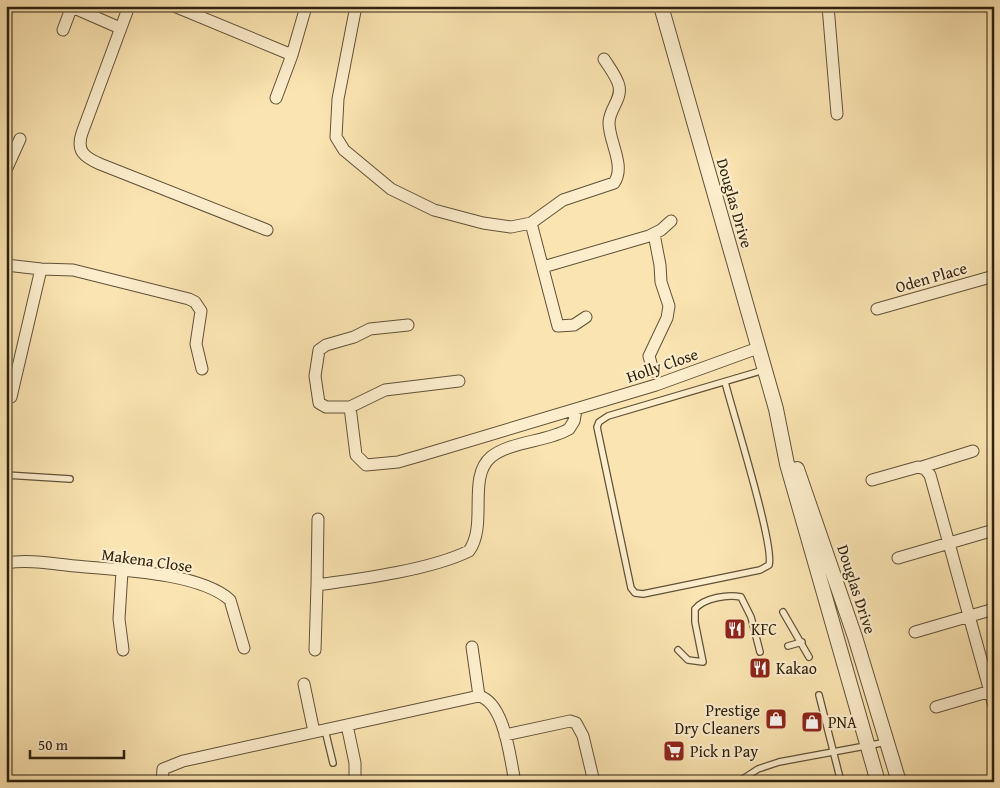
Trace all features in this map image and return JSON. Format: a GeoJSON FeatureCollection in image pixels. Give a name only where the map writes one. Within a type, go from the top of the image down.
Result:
{"type":"FeatureCollection","features":[{"type":"Feature","properties":{"kind":"street"},"geometry":{"type":"LineString","coordinates":[[129,6],[79,142],[82,154],[100,164],[267,230]]}},
{"type":"Feature","properties":{"kind":"street"},"geometry":{"type":"LineString","coordinates":[[174,6],[292,55]]}},
{"type":"Feature","properties":{"kind":"street"},"geometry":{"type":"LineString","coordinates":[[356,6],[338,99],[336,138],[344,150],[391,189],[418,204],[457,217],[511,227],[531,222],[563,200],[614,183],[617,178],[618,169],[609,123],[620,92],[619,83],[604,59]]}},
{"type":"Feature","properties":{"kind":"street","name":"Douglas Drive"},"geometry":{"type":"LineString","coordinates":[[662,6],[764,370],[836,577],[899,782]]}},
{"type":"Feature","properties":{"kind":"street"},"geometry":{"type":"LineString","coordinates":[[828,6],[838,114]]}},
{"type":"Feature","properties":{"kind":"street"},"geometry":{"type":"LineString","coordinates":[[63,30],[72,7],[120,28]]}},
{"type":"Feature","properties":{"kind":"street"},"geometry":{"type":"LineString","coordinates":[[276,98],[292,55],[305,10]]}},
{"type":"Feature","properties":{"kind":"street"},"geometry":{"type":"LineString","coordinates":[[6,170],[20,139]]}},
{"type":"Feature","properties":{"kind":"street"},"geometry":{"type":"LineString","coordinates":[[543,267],[654,234],[671,221]]}},
{"type":"Feature","properties":{"kind":"street"},"geometry":{"type":"LineString","coordinates":[[531,222],[558,326],[574,325],[586,317]]}},
{"type":"Feature","properties":{"kind":"street"},"geometry":{"type":"LineString","coordinates":[[653,371],[649,356],[667,318],[669,306],[661,282],[654,234]]}},
{"type":"Feature","properties":{"kind":"street"},"geometry":{"type":"LineString","coordinates":[[6,265],[73,270],[189,299],[201,312],[196,344],[202,369]]}},
{"type":"Feature","properties":{"kind":"street"},"geometry":{"type":"LineString","coordinates":[[11,397],[41,269]]}},
{"type":"Feature","properties":{"kind":"street","name":"Oden Place"},"geometry":{"type":"LineString","coordinates":[[877,309],[994,276]]}},
{"type":"Feature","properties":{"kind":"street"},"geometry":{"type":"LineString","coordinates":[[408,325],[370,329],[354,337],[326,345],[318,350],[315,376],[319,403],[326,407],[350,407],[385,390],[459,381]]}},
{"type":"Feature","properties":{"kind":"street","name":"Holly Close"},"geometry":{"type":"LineString","coordinates":[[350,407],[356,455],[363,463],[370,466],[405,460],[576,410],[656,385],[758,348]]}},
{"type":"Feature","properties":{"kind":"street","name":"Douglas Drive"},"geometry":{"type":"LineString","coordinates":[[776,409],[787,464],[878,782]]}},
{"type":"Feature","properties":{"kind":"street"},"geometry":{"type":"LineString","coordinates":[[317,585],[410,568],[456,557],[469,551],[477,531],[482,466],[498,453],[564,432],[572,425],[576,410]]}},
{"type":"Feature","properties":{"kind":"street"},"geometry":{"type":"LineString","coordinates":[[872,480],[973,452]]}},
{"type":"Feature","properties":{"kind":"street"},"geometry":{"type":"LineString","coordinates":[[922,467],[930,475],[969,616],[992,690],[994,706]]}},
{"type":"Feature","properties":{"kind":"street"},"geometry":{"type":"LineString","coordinates":[[315,650],[318,519]]}},
{"type":"Feature","properties":{"kind":"street"},"geometry":{"type":"LineString","coordinates":[[898,558],[994,530]]}},
{"type":"Feature","properties":{"kind":"street","name":"Makena Close"},"geometry":{"type":"LineString","coordinates":[[6,563],[30,562],[122,571],[189,581],[222,594],[233,605],[244,648]]}},
{"type":"Feature","properties":{"kind":"street"},"geometry":{"type":"LineString","coordinates":[[122,571],[119,620],[123,650]]}},
{"type":"Feature","properties":{"kind":"street"},"geometry":{"type":"LineString","coordinates":[[915,632],[994,610]]}},
{"type":"Feature","properties":{"kind":"street"},"geometry":{"type":"LineString","coordinates":[[472,647],[479,696]]}},
{"type":"Feature","properties":{"kind":"street"},"geometry":{"type":"LineString","coordinates":[[304,684],[320,731]]}},
{"type":"Feature","properties":{"kind":"street"},"geometry":{"type":"LineString","coordinates":[[936,707],[992,690]]}},
{"type":"Feature","properties":{"kind":"street"},"geometry":{"type":"LineString","coordinates":[[162,782],[162,771],[170,765],[479,696],[488,699],[495,706],[505,736],[515,782]]}},
{"type":"Feature","properties":{"kind":"street"},"geometry":{"type":"LineString","coordinates":[[505,736],[570,721],[576,723],[583,736],[594,782]]}},
{"type":"Feature","properties":{"kind":"street"},"geometry":{"type":"LineString","coordinates":[[347,725],[355,763],[355,782]]}},
{"type":"Feature","properties":{"kind":"lane"},"geometry":{"type":"LineString","coordinates":[[725,382],[763,525],[770,555],[769,565],[760,570],[643,594],[635,593],[631,588],[597,427],[598,422],[608,416],[764,370]]}},
{"type":"Feature","properties":{"kind":"lane"},"geometry":{"type":"LineString","coordinates":[[6,475],[70,479]]}},
{"type":"Feature","properties":{"kind":"lane"},"geometry":{"type":"LineString","coordinates":[[678,650],[686,659],[703,662],[695,622],[695,608],[701,603],[729,596],[741,598],[745,602],[760,652]]}},
{"type":"Feature","properties":{"kind":"lane"},"geometry":{"type":"LineString","coordinates":[[783,612],[809,657]]}},
{"type":"Feature","properties":{"kind":"lane"},"geometry":{"type":"LineString","coordinates":[[788,646],[802,642]]}},
{"type":"Feature","properties":{"kind":"lane"},"geometry":{"type":"LineString","coordinates":[[819,695],[840,782]]}},
{"type":"Feature","properties":{"kind":"lane"},"geometry":{"type":"LineString","coordinates":[[320,731],[333,763]]}},
{"type":"Feature","properties":{"kind":"lane"},"geometry":{"type":"LineString","coordinates":[[738,782],[758,769],[779,762],[887,742]]}},
{"type":"Feature","properties":{"kind":"place","name":"KFC"},"geometry":{"type":"Point","coordinates":[735,629]}},
{"type":"Feature","properties":{"kind":"place","name":"Kakao"},"geometry":{"type":"Point","coordinates":[760,668]}},
{"type":"Feature","properties":{"kind":"place","name":"Prestige Dry Cleaners"},"geometry":{"type":"Point","coordinates":[776,719]}},
{"type":"Feature","properties":{"kind":"place","name":"PNA"},"geometry":{"type":"Point","coordinates":[812,722]}},
{"type":"Feature","properties":{"kind":"place","name":"Pick n Pay"},"geometry":{"type":"Point","coordinates":[674,751]}}]}
